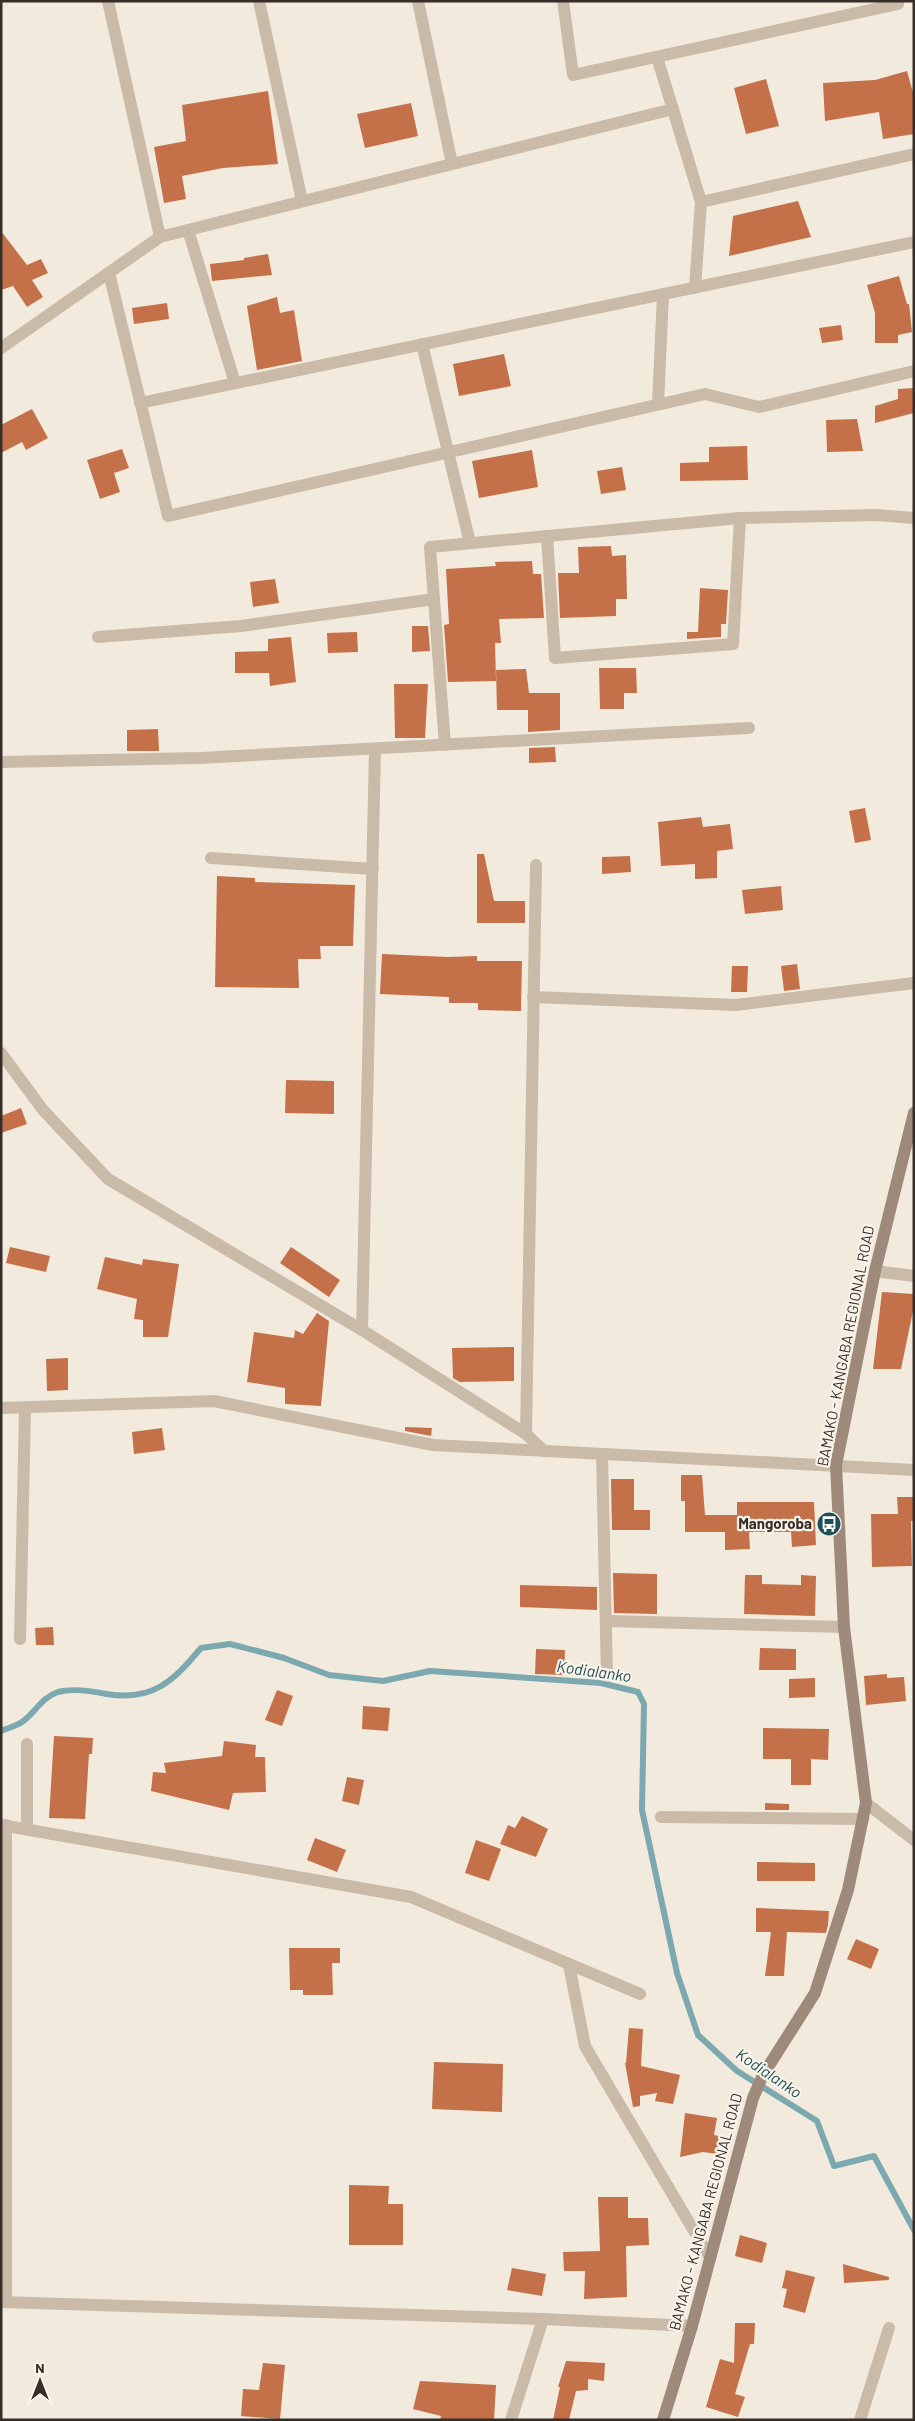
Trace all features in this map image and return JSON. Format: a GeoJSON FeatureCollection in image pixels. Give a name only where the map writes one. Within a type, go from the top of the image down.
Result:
{"type":"FeatureCollection","features":[{"type":"Feature","properties":{"kind":"street"},"geometry":{"type":"LineString","coordinates":[[108,1],[160,237]]}},
{"type":"Feature","properties":{"kind":"street"},"geometry":{"type":"LineString","coordinates":[[259,1],[302,201]]}},
{"type":"Feature","properties":{"kind":"street"},"geometry":{"type":"LineString","coordinates":[[418,1],[452,164]]}},
{"type":"Feature","properties":{"kind":"street"},"geometry":{"type":"LineString","coordinates":[[562,1],[573,76],[898,4],[898,1]]}},
{"type":"Feature","properties":{"kind":"street"},"geometry":{"type":"LineString","coordinates":[[657,57],[701,202],[695,288]]}},
{"type":"Feature","properties":{"kind":"street"},"geometry":{"type":"LineString","coordinates":[[1,348],[160,237],[673,109]]}},
{"type":"Feature","properties":{"kind":"street"},"geometry":{"type":"LineString","coordinates":[[701,202],[914,154]]}},
{"type":"Feature","properties":{"kind":"street"},"geometry":{"type":"LineString","coordinates":[[188,230],[235,383]]}},
{"type":"Feature","properties":{"kind":"street"},"geometry":{"type":"LineString","coordinates":[[140,403],[914,242]]}},
{"type":"Feature","properties":{"kind":"street"},"geometry":{"type":"LineString","coordinates":[[109,273],[168,516],[705,394],[759,407],[914,371]]}},
{"type":"Feature","properties":{"kind":"street"},"geometry":{"type":"LineString","coordinates":[[658,404],[663,294]]}},
{"type":"Feature","properties":{"kind":"street"},"geometry":{"type":"LineString","coordinates":[[422,344],[470,543]]}},
{"type":"Feature","properties":{"kind":"street"},"geometry":{"type":"LineString","coordinates":[[445,745],[430,547],[740,518],[876,514],[914,518]]}},
{"type":"Feature","properties":{"kind":"street"},"geometry":{"type":"LineString","coordinates":[[548,536],[555,658],[733,644],[740,518]]}},
{"type":"Feature","properties":{"kind":"street"},"geometry":{"type":"LineString","coordinates":[[98,637],[240,626],[434,599]]}},
{"type":"Feature","properties":{"kind":"street"},"geometry":{"type":"LineString","coordinates":[[1,762],[200,758],[749,728]]}},
{"type":"Feature","properties":{"kind":"street"},"geometry":{"type":"LineString","coordinates":[[362,1330],[375,749]]}},
{"type":"Feature","properties":{"kind":"street"},"geometry":{"type":"LineString","coordinates":[[211,858],[373,869]]}},
{"type":"Feature","properties":{"kind":"street"},"geometry":{"type":"LineString","coordinates":[[526,1434],[536,865]]}},
{"type":"Feature","properties":{"kind":"street"},"geometry":{"type":"LineString","coordinates":[[533,997],[736,1005],[914,983]]}},
{"type":"Feature","properties":{"kind":"street"},"geometry":{"type":"LineString","coordinates":[[1,1053],[43,1110],[108,1179],[362,1330],[526,1434],[544,1451]]}},
{"type":"Feature","properties":{"kind":"street","name":"BAMAKO - KANGABA REGIONAL ROAD"},"geometry":{"type":"LineString","coordinates":[[664,2420],[692,2326],[753,2098],[763,2075],[815,1992],[848,1890],[863,1819],[866,1803],[844,1627],[836,1466],[875,1271],[914,1114]]}},
{"type":"Feature","properties":{"kind":"street"},"geometry":{"type":"LineString","coordinates":[[875,1271],[914,1276]]}},
{"type":"Feature","properties":{"kind":"street"},"geometry":{"type":"LineString","coordinates":[[1,1408],[25,1409],[214,1401],[432,1445],[914,1470]]}},
{"type":"Feature","properties":{"kind":"street"},"geometry":{"type":"LineString","coordinates":[[20,1638],[25,1409]]}},
{"type":"Feature","properties":{"kind":"street"},"geometry":{"type":"LineString","coordinates":[[602,1454],[607,1676]]}},
{"type":"Feature","properties":{"kind":"street"},"geometry":{"type":"LineString","coordinates":[[606,1621],[844,1627]]}},
{"type":"Feature","properties":{"kind":"street"},"geometry":{"type":"LineString","coordinates":[[27,1744],[27,1829]]}},
{"type":"Feature","properties":{"kind":"street"},"geometry":{"type":"LineString","coordinates":[[866,1803],[914,1840]]}},
{"type":"Feature","properties":{"kind":"street"},"geometry":{"type":"LineString","coordinates":[[662,1817],[863,1819]]}},
{"type":"Feature","properties":{"kind":"street"},"geometry":{"type":"LineString","coordinates":[[640,1994],[411,1897],[4,1825],[4,2302],[543,2318],[692,2326]]}},
{"type":"Feature","properties":{"kind":"street"},"geometry":{"type":"LineString","coordinates":[[569,1964],[585,2046],[710,2258]]}},
{"type":"Feature","properties":{"kind":"street"},"geometry":{"type":"LineString","coordinates":[[511,2420],[543,2318]]}},
{"type":"Feature","properties":{"kind":"street"},"geometry":{"type":"LineString","coordinates":[[860,2420],[889,2328]]}},
{"type":"Feature","properties":{"kind":"building"},"geometry":{"type":"Polygon","coordinates":[[[907,71],[914,96],[914,134],[883,139],[879,112],[825,121],[823,83],[875,80],[907,71]]]}},
{"type":"Feature","properties":{"kind":"building"},"geometry":{"type":"Polygon","coordinates":[[[766,79],[779,126],[746,134],[734,88],[766,79]]]}},
{"type":"Feature","properties":{"kind":"building"},"geometry":{"type":"Polygon","coordinates":[[[268,91],[278,164],[223,168],[182,176],[186,199],[164,203],[154,147],[186,141],[182,105],[268,91]]]}},
{"type":"Feature","properties":{"kind":"building"},"geometry":{"type":"Polygon","coordinates":[[[411,103],[418,136],[365,148],[357,114],[411,103]]]}},
{"type":"Feature","properties":{"kind":"building"},"geometry":{"type":"Polygon","coordinates":[[[798,201],[811,237],[729,256],[733,216],[798,201]]]}},
{"type":"Feature","properties":{"kind":"building"},"geometry":{"type":"Polygon","coordinates":[[[1,231],[27,265],[41,259],[48,273],[32,280],[43,297],[27,307],[13,286],[1,290],[1,231]]]}},
{"type":"Feature","properties":{"kind":"building"},"geometry":{"type":"Polygon","coordinates":[[[268,254],[272,275],[212,281],[210,264],[244,260],[244,258],[268,254]]]}},
{"type":"Feature","properties":{"kind":"building"},"geometry":{"type":"Polygon","coordinates":[[[899,276],[907,304],[909,304],[912,332],[898,335],[898,343],[875,343],[875,313],[867,285],[899,276]]]}},
{"type":"Feature","properties":{"kind":"building"},"geometry":{"type":"Polygon","coordinates":[[[277,297],[280,313],[294,310],[302,361],[257,370],[247,306],[277,297]]]}},
{"type":"Feature","properties":{"kind":"building"},"geometry":{"type":"Polygon","coordinates":[[[167,303],[169,319],[134,324],[132,308],[167,303]]]}},
{"type":"Feature","properties":{"kind":"building"},"geometry":{"type":"Polygon","coordinates":[[[841,325],[843,340],[822,343],[819,328],[841,325]]]}},
{"type":"Feature","properties":{"kind":"building"},"geometry":{"type":"Polygon","coordinates":[[[504,354],[511,386],[459,396],[453,364],[504,354]]]}},
{"type":"Feature","properties":{"kind":"building"},"geometry":{"type":"Polygon","coordinates":[[[914,388],[914,413],[875,423],[875,406],[898,399],[898,389],[914,388]]]}},
{"type":"Feature","properties":{"kind":"building"},"geometry":{"type":"Polygon","coordinates":[[[32,409],[48,438],[26,450],[22,442],[1,453],[1,425],[32,409]]]}},
{"type":"Feature","properties":{"kind":"building"},"geometry":{"type":"Polygon","coordinates":[[[857,419],[863,451],[827,452],[826,420],[857,419]]]}},
{"type":"Feature","properties":{"kind":"building"},"geometry":{"type":"Polygon","coordinates":[[[747,446],[748,480],[680,481],[680,463],[709,462],[709,447],[747,446]]]}},
{"type":"Feature","properties":{"kind":"building"},"geometry":{"type":"Polygon","coordinates":[[[122,449],[129,468],[114,473],[120,492],[100,499],[87,460],[122,449]]]}},
{"type":"Feature","properties":{"kind":"building"},"geometry":{"type":"Polygon","coordinates":[[[532,450],[538,487],[479,498],[472,461],[532,450]]]}},
{"type":"Feature","properties":{"kind":"building"},"geometry":{"type":"Polygon","coordinates":[[[622,467],[626,490],[601,494],[597,471],[622,467]]]}},
{"type":"Feature","properties":{"kind":"building"},"geometry":{"type":"Polygon","coordinates":[[[611,546],[612,556],[626,555],[627,599],[616,599],[616,616],[560,618],[558,573],[579,573],[578,547],[611,546]]]}},
{"type":"Feature","properties":{"kind":"building"},"geometry":{"type":"Polygon","coordinates":[[[532,561],[533,574],[541,574],[544,618],[499,619],[501,643],[495,643],[496,681],[448,682],[444,625],[449,624],[446,569],[496,566],[495,562],[532,561]]]}},
{"type":"Feature","properties":{"kind":"building"},"geometry":{"type":"Polygon","coordinates":[[[275,579],[279,603],[253,607],[250,582],[275,579]]]}},
{"type":"Feature","properties":{"kind":"building"},"geometry":{"type":"Polygon","coordinates":[[[700,588],[728,590],[726,624],[721,624],[721,637],[687,639],[687,632],[698,632],[700,588]]]}},
{"type":"Feature","properties":{"kind":"building"},"geometry":{"type":"Polygon","coordinates":[[[412,626],[428,626],[430,651],[412,652],[412,626]]]}},
{"type":"Feature","properties":{"kind":"building"},"geometry":{"type":"Polygon","coordinates":[[[357,632],[358,652],[328,653],[327,633],[357,632]]]}},
{"type":"Feature","properties":{"kind":"building"},"geometry":{"type":"Polygon","coordinates":[[[291,637],[296,682],[270,686],[269,673],[235,673],[235,652],[268,651],[268,639],[291,637]]]}},
{"type":"Feature","properties":{"kind":"building"},"geometry":{"type":"Polygon","coordinates":[[[599,668],[636,668],[637,693],[624,693],[624,709],[600,709],[599,668]]]}},
{"type":"Feature","properties":{"kind":"building"},"geometry":{"type":"Polygon","coordinates":[[[526,669],[529,693],[560,693],[560,730],[528,732],[528,710],[497,710],[496,670],[526,669]]]}},
{"type":"Feature","properties":{"kind":"building"},"geometry":{"type":"Polygon","coordinates":[[[394,684],[428,684],[425,738],[395,738],[394,684]]]}},
{"type":"Feature","properties":{"kind":"building"},"geometry":{"type":"Polygon","coordinates":[[[158,729],[159,751],[127,751],[127,730],[158,729]]]}},
{"type":"Feature","properties":{"kind":"building"},"geometry":{"type":"Polygon","coordinates":[[[555,747],[556,762],[529,763],[529,748],[555,747]]]}},
{"type":"Feature","properties":{"kind":"building"},"geometry":{"type":"Polygon","coordinates":[[[865,808],[871,840],[855,843],[849,811],[865,808]]]}},
{"type":"Feature","properties":{"kind":"building"},"geometry":{"type":"Polygon","coordinates":[[[701,817],[703,827],[730,824],[733,849],[717,851],[717,878],[695,879],[695,864],[661,866],[658,822],[701,817]]]}},
{"type":"Feature","properties":{"kind":"building"},"geometry":{"type":"Polygon","coordinates":[[[477,854],[484,854],[494,901],[525,901],[525,923],[477,923],[477,854]]]}},
{"type":"Feature","properties":{"kind":"building"},"geometry":{"type":"Polygon","coordinates":[[[630,856],[631,872],[602,874],[602,857],[630,856]]]}},
{"type":"Feature","properties":{"kind":"building"},"geometry":{"type":"Polygon","coordinates":[[[217,876],[255,878],[255,882],[355,885],[353,946],[320,946],[321,959],[298,959],[299,988],[215,987],[217,876]]]}},
{"type":"Feature","properties":{"kind":"building"},"geometry":{"type":"Polygon","coordinates":[[[781,886],[783,910],[745,914],[742,890],[781,886]]]}},
{"type":"Feature","properties":{"kind":"building"},"geometry":{"type":"Polygon","coordinates":[[[382,954],[448,957],[477,956],[477,961],[522,961],[521,1011],[478,1010],[478,1003],[449,1003],[449,997],[380,994],[382,954]]]}},
{"type":"Feature","properties":{"kind":"building"},"geometry":{"type":"Polygon","coordinates":[[[797,964],[800,989],[784,991],[781,966],[797,964]]]}},
{"type":"Feature","properties":{"kind":"building"},"geometry":{"type":"Polygon","coordinates":[[[732,966],[748,966],[747,992],[731,992],[732,966]]]}},
{"type":"Feature","properties":{"kind":"building"},"geometry":{"type":"Polygon","coordinates":[[[286,1080],[334,1081],[334,1114],[285,1113],[286,1080]]]}},
{"type":"Feature","properties":{"kind":"building"},"geometry":{"type":"Polygon","coordinates":[[[21,1108],[27,1124],[1,1133],[1,1116],[21,1108]]]}},
{"type":"Feature","properties":{"kind":"building"},"geometry":{"type":"Polygon","coordinates":[[[10,1247],[50,1256],[46,1272],[6,1263],[10,1247]]]}},
{"type":"Feature","properties":{"kind":"building"},"geometry":{"type":"Polygon","coordinates":[[[291,1247],[340,1280],[329,1297],[280,1263],[291,1247]]]}},
{"type":"Feature","properties":{"kind":"building"},"geometry":{"type":"Polygon","coordinates":[[[105,1257],[142,1265],[143,1259],[179,1264],[168,1337],[143,1337],[143,1320],[134,1319],[137,1299],[97,1289],[105,1257]]]}},
{"type":"Feature","properties":{"kind":"building"},"geometry":{"type":"Polygon","coordinates":[[[882,1292],[914,1294],[914,1306],[901,1369],[873,1369],[882,1292]]]}},
{"type":"Feature","properties":{"kind":"building"},"geometry":{"type":"Polygon","coordinates":[[[317,1313],[329,1321],[321,1406],[285,1404],[285,1388],[247,1382],[254,1332],[294,1338],[295,1330],[303,1334],[317,1313]]]}},
{"type":"Feature","properties":{"kind":"building"},"geometry":{"type":"Polygon","coordinates":[[[514,1347],[514,1381],[460,1382],[453,1378],[452,1348],[514,1347]]]}},
{"type":"Feature","properties":{"kind":"building"},"geometry":{"type":"Polygon","coordinates":[[[68,1358],[68,1390],[47,1391],[46,1359],[68,1358]]]}},
{"type":"Feature","properties":{"kind":"building"},"geometry":{"type":"Polygon","coordinates":[[[405,1427],[432,1428],[431,1436],[405,1431],[405,1427]]]}},
{"type":"Feature","properties":{"kind":"building"},"geometry":{"type":"Polygon","coordinates":[[[162,1428],[165,1450],[134,1454],[132,1432],[162,1428]]]}},
{"type":"Feature","properties":{"kind":"building"},"geometry":{"type":"Polygon","coordinates":[[[681,1475],[702,1475],[705,1515],[737,1515],[737,1502],[814,1502],[816,1545],[792,1547],[791,1532],[749,1532],[750,1549],[725,1550],[725,1532],[685,1532],[685,1501],[681,1501],[681,1475]]]}},
{"type":"Feature","properties":{"kind":"building"},"geometry":{"type":"Polygon","coordinates":[[[611,1479],[634,1479],[634,1510],[650,1510],[650,1530],[612,1530],[611,1479]]]}},
{"type":"Feature","properties":{"kind":"building"},"geometry":{"type":"Polygon","coordinates":[[[897,1497],[914,1497],[914,1521],[911,1521],[912,1566],[872,1567],[871,1514],[898,1514],[897,1497]]]}},
{"type":"Feature","properties":{"kind":"building"},"geometry":{"type":"Polygon","coordinates":[[[613,1573],[657,1574],[657,1614],[614,1613],[613,1573]]]}},
{"type":"Feature","properties":{"kind":"building"},"geometry":{"type":"Polygon","coordinates":[[[745,1575],[762,1575],[762,1584],[801,1585],[801,1575],[816,1576],[815,1616],[744,1614],[745,1575]]]}},
{"type":"Feature","properties":{"kind":"building"},"geometry":{"type":"Polygon","coordinates":[[[520,1585],[597,1587],[597,1610],[520,1607],[520,1585]]]}},
{"type":"Feature","properties":{"kind":"building"},"geometry":{"type":"Polygon","coordinates":[[[53,1627],[54,1645],[36,1645],[35,1628],[53,1627]]]}},
{"type":"Feature","properties":{"kind":"building"},"geometry":{"type":"Polygon","coordinates":[[[760,1648],[796,1649],[796,1670],[759,1670],[760,1648]]]}},
{"type":"Feature","properties":{"kind":"building"},"geometry":{"type":"Polygon","coordinates":[[[536,1649],[565,1650],[564,1675],[535,1674],[536,1649]]]}},
{"type":"Feature","properties":{"kind":"building"},"geometry":{"type":"Polygon","coordinates":[[[887,1674],[887,1678],[904,1677],[906,1701],[866,1705],[864,1676],[887,1674]]]}},
{"type":"Feature","properties":{"kind":"building"},"geometry":{"type":"Polygon","coordinates":[[[815,1678],[815,1697],[789,1698],[789,1679],[815,1678]]]}},
{"type":"Feature","properties":{"kind":"building"},"geometry":{"type":"Polygon","coordinates":[[[277,1690],[293,1696],[282,1726],[265,1720],[277,1690]]]}},
{"type":"Feature","properties":{"kind":"building"},"geometry":{"type":"Polygon","coordinates":[[[363,1706],[390,1708],[388,1731],[362,1729],[363,1706]]]}},
{"type":"Feature","properties":{"kind":"building"},"geometry":{"type":"Polygon","coordinates":[[[763,1728],[829,1729],[828,1760],[811,1759],[811,1785],[791,1785],[791,1759],[763,1759],[763,1728]]]}},
{"type":"Feature","properties":{"kind":"building"},"geometry":{"type":"Polygon","coordinates":[[[54,1736],[93,1738],[92,1754],[89,1754],[85,1819],[49,1818],[54,1736]]]}},
{"type":"Feature","properties":{"kind":"building"},"geometry":{"type":"Polygon","coordinates":[[[224,1741],[256,1745],[255,1757],[265,1757],[266,1792],[233,1793],[229,1810],[151,1791],[153,1772],[166,1773],[164,1763],[222,1756],[224,1741]]]}},
{"type":"Feature","properties":{"kind":"building"},"geometry":{"type":"Polygon","coordinates":[[[347,1777],[364,1780],[359,1805],[342,1801],[347,1777]]]}},
{"type":"Feature","properties":{"kind":"building"},"geometry":{"type":"Polygon","coordinates":[[[765,1803],[789,1804],[789,1810],[765,1810],[765,1803]]]}},
{"type":"Feature","properties":{"kind":"building"},"geometry":{"type":"Polygon","coordinates":[[[522,1816],[548,1829],[536,1857],[500,1844],[508,1825],[515,1828],[522,1816]]]}},
{"type":"Feature","properties":{"kind":"building"},"geometry":{"type":"Polygon","coordinates":[[[315,1838],[346,1850],[337,1872],[307,1860],[315,1838]]]}},
{"type":"Feature","properties":{"kind":"building"},"geometry":{"type":"Polygon","coordinates":[[[476,1840],[501,1849],[489,1881],[465,1873],[476,1840]]]}},
{"type":"Feature","properties":{"kind":"building"},"geometry":{"type":"Polygon","coordinates":[[[757,1862],[815,1863],[815,1881],[757,1881],[757,1862]]]}},
{"type":"Feature","properties":{"kind":"building"},"geometry":{"type":"Polygon","coordinates":[[[756,1908],[829,1911],[826,1933],[787,1932],[784,1976],[765,1976],[771,1932],[756,1932],[756,1908]]]}},
{"type":"Feature","properties":{"kind":"building"},"geometry":{"type":"Polygon","coordinates":[[[856,1939],[879,1949],[871,1969],[847,1959],[856,1939]]]}},
{"type":"Feature","properties":{"kind":"building"},"geometry":{"type":"Polygon","coordinates":[[[289,1948],[340,1948],[340,1963],[332,1963],[333,1995],[303,1995],[303,1990],[290,1990],[289,1948]]]}},
{"type":"Feature","properties":{"kind":"building"},"geometry":{"type":"Polygon","coordinates":[[[629,2028],[643,2029],[641,2066],[680,2075],[673,2104],[655,2101],[657,2093],[640,2096],[640,2106],[633,2107],[625,2063],[629,2028]]]}},
{"type":"Feature","properties":{"kind":"building"},"geometry":{"type":"Polygon","coordinates":[[[434,2062],[503,2064],[502,2112],[432,2109],[434,2062]]]}},
{"type":"Feature","properties":{"kind":"building"},"geometry":{"type":"Polygon","coordinates":[[[685,2113],[717,2118],[714,2135],[719,2136],[717,2154],[703,2152],[680,2157],[685,2113]]]}},
{"type":"Feature","properties":{"kind":"building"},"geometry":{"type":"Polygon","coordinates":[[[349,2185],[389,2186],[388,2204],[403,2204],[403,2245],[349,2245],[349,2185]]]}},
{"type":"Feature","properties":{"kind":"building"},"geometry":{"type":"Polygon","coordinates":[[[598,2197],[628,2197],[628,2218],[648,2218],[649,2245],[626,2246],[627,2297],[584,2299],[585,2271],[564,2271],[563,2252],[600,2251],[598,2197]]]}},
{"type":"Feature","properties":{"kind":"building"},"geometry":{"type":"Polygon","coordinates":[[[740,2235],[767,2243],[762,2263],[735,2256],[740,2235]]]}},
{"type":"Feature","properties":{"kind":"building"},"geometry":{"type":"Polygon","coordinates":[[[843,2264],[889,2277],[889,2280],[844,2283],[843,2264]]]}},
{"type":"Feature","properties":{"kind":"building"},"geometry":{"type":"Polygon","coordinates":[[[512,2268],[546,2274],[542,2296],[507,2290],[512,2268]]]}},
{"type":"Feature","properties":{"kind":"building"},"geometry":{"type":"Polygon","coordinates":[[[786,2270],[815,2277],[805,2313],[783,2307],[787,2289],[782,2288],[786,2270]]]}},
{"type":"Feature","properties":{"kind":"building"},"geometry":{"type":"Polygon","coordinates":[[[735,2323],[755,2323],[754,2344],[750,2344],[735,2394],[745,2397],[738,2417],[706,2407],[720,2359],[734,2363],[735,2323]]]}},
{"type":"Feature","properties":{"kind":"building"},"geometry":{"type":"Polygon","coordinates":[[[566,2361],[605,2363],[604,2381],[588,2379],[588,2390],[576,2391],[569,2420],[553,2420],[560,2387],[558,2387],[566,2361]]]}},
{"type":"Feature","properties":{"kind":"building"},"geometry":{"type":"Polygon","coordinates":[[[263,2363],[285,2365],[280,2419],[241,2416],[243,2389],[259,2390],[263,2363]]]}},
{"type":"Feature","properties":{"kind":"building"},"geometry":{"type":"Polygon","coordinates":[[[420,2381],[496,2385],[494,2420],[440,2420],[441,2416],[413,2409],[420,2381]]]}},
{"type":"Feature","properties":{"kind":"waterway","name":"Kodialanko"},"geometry":{"type":"LineString","coordinates":[[1,1731],[22,1722],[52,1694],[69,1690],[82,1690],[123,1696],[137,1695],[161,1686],[172,1679],[201,1648],[230,1644],[284,1658],[329,1675],[383,1681],[430,1671],[601,1683],[638,1692],[644,1704],[642,1810],[677,1973],[698,2035],[737,2071],[817,2121],[834,2166],[874,2156],[914,2230]]}},
{"type":"Feature","properties":{"kind":"place","name":"Mangoroba"},"geometry":{"type":"Point","coordinates":[829,1524]}}]}
